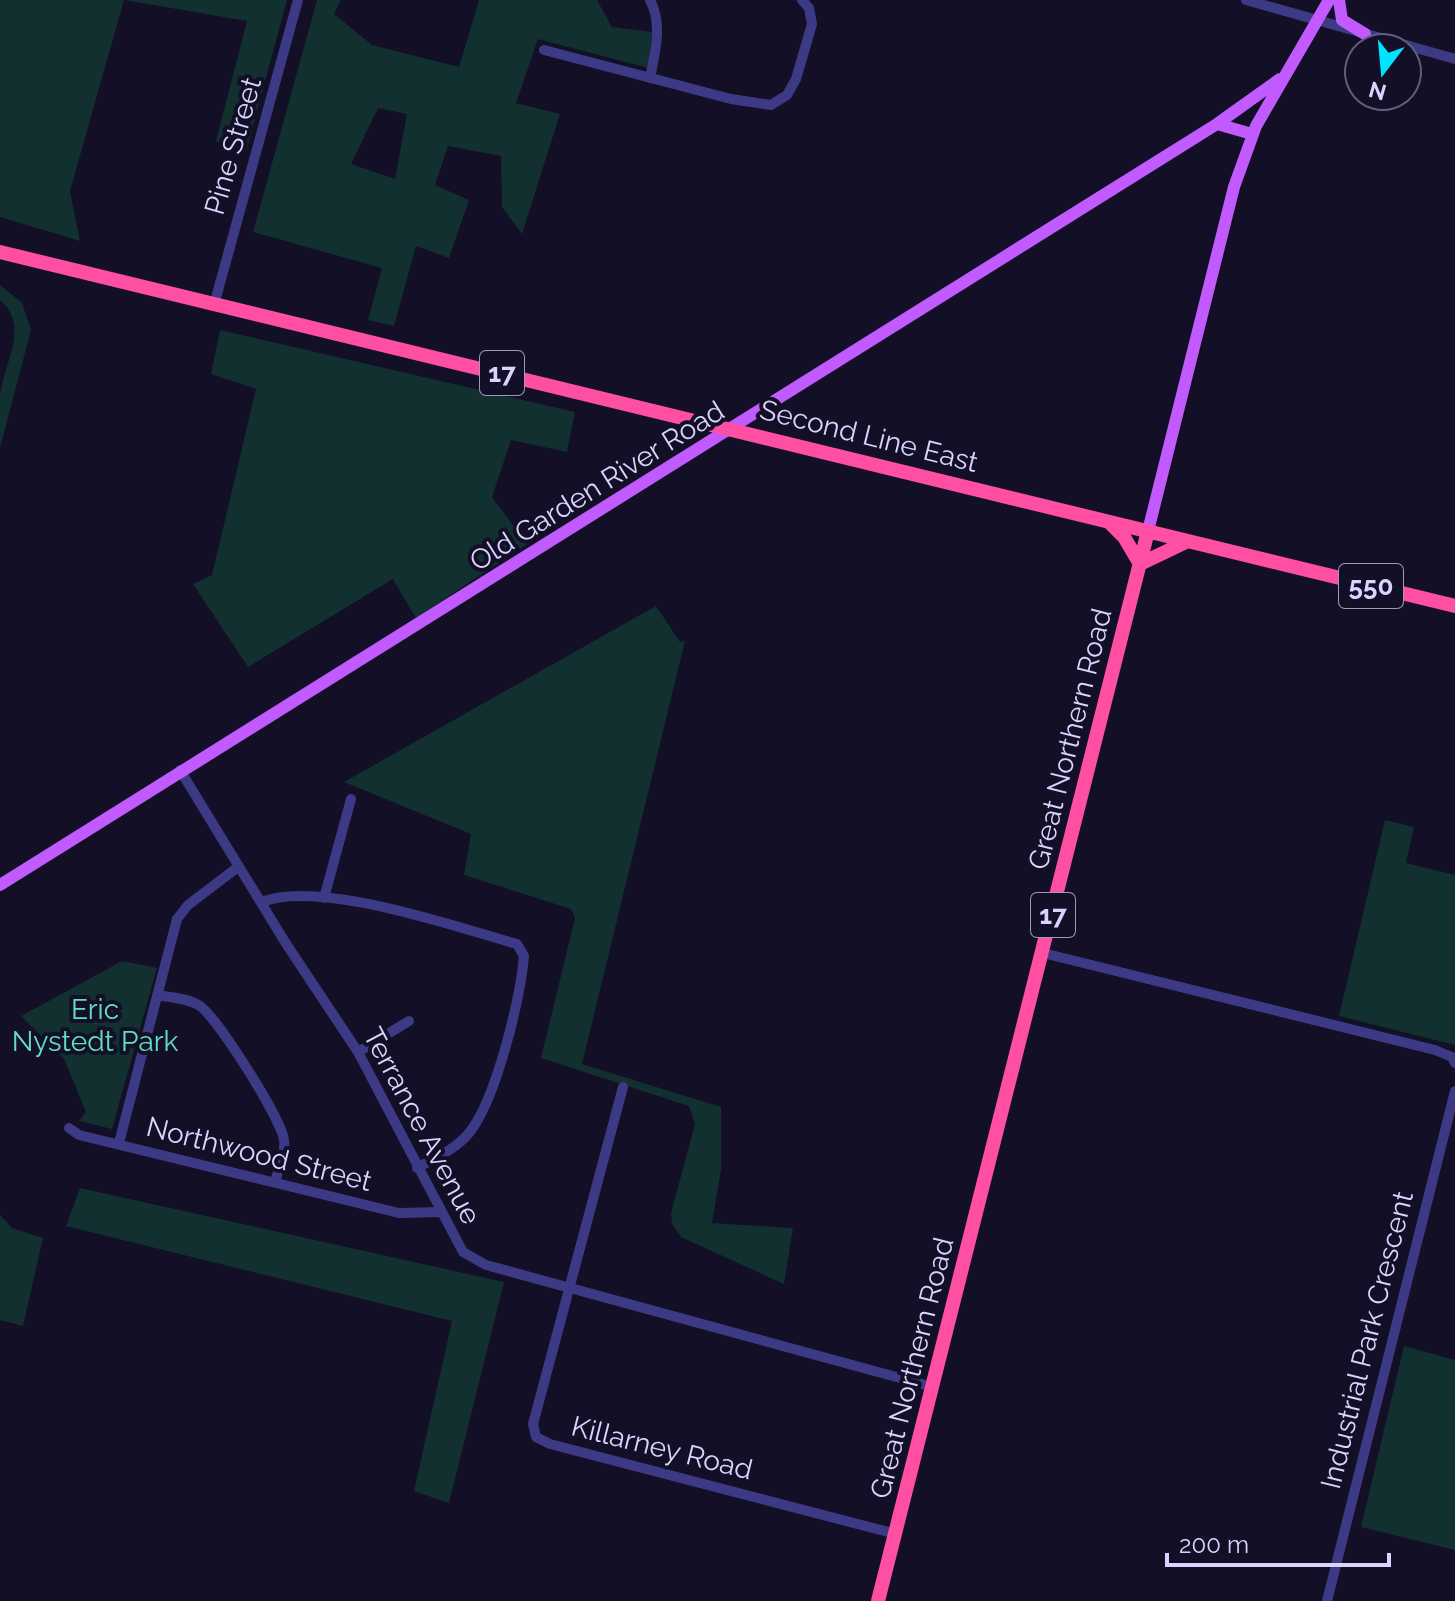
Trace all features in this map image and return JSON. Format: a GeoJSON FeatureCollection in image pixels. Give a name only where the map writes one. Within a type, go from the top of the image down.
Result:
{"type":"FeatureCollection","features":[{"type":"Feature","properties":{"kind":"highway","name":"Second Line East"},"geometry":{"type":"LineString","coordinates":[[0,252],[1455,606]]}},
{"type":"Feature","properties":{"kind":"highway"},"geometry":{"type":"LineString","coordinates":[[1107,521],[1124,537],[1140,564],[1189,541]]}},
{"type":"Feature","properties":{"kind":"highway","name":"Great Northern Road"},"geometry":{"type":"LineString","coordinates":[[878,1601],[1148,531]]}},
{"type":"Feature","properties":{"kind":"main road","name":"Great Northern Road"},"geometry":{"type":"LineString","coordinates":[[1148,531],[1234,187],[1254,130],[1280,79],[1329,0]]}},
{"type":"Feature","properties":{"kind":"main road"},"geometry":{"type":"LineString","coordinates":[[1339,0],[1342,20],[1362,32]]}},
{"type":"Feature","properties":{"kind":"main road","name":"Old Garden River Road"},"geometry":{"type":"LineString","coordinates":[[0,885],[180,770],[733,430],[1222,121],[1280,79]]}},
{"type":"Feature","properties":{"kind":"main road"},"geometry":{"type":"LineString","coordinates":[[1222,121],[1254,130]]}},
{"type":"Feature","properties":{"kind":"street","name":"Pine Street"},"geometry":{"type":"LineString","coordinates":[[215,304],[298,0]]}},
{"type":"Feature","properties":{"kind":"street"},"geometry":{"type":"LineString","coordinates":[[650,0],[657,15],[650,78]]}},
{"type":"Feature","properties":{"kind":"street"},"geometry":{"type":"LineString","coordinates":[[544,50],[771,105],[787,95],[796,79],[812,24],[809,8],[802,0]]}},
{"type":"Feature","properties":{"kind":"street"},"geometry":{"type":"LineString","coordinates":[[1246,0],[1358,32]]}},
{"type":"Feature","properties":{"kind":"street"},"geometry":{"type":"LineString","coordinates":[[1423,50],[1455,59]]}},
{"type":"Feature","properties":{"kind":"street","name":"Terrance Avenue"},"geometry":{"type":"LineString","coordinates":[[180,770],[238,867],[358,1052],[463,1252],[486,1265],[571,1286],[576,1291],[933,1387]]}},
{"type":"Feature","properties":{"kind":"street"},"geometry":{"type":"LineString","coordinates":[[324,898],[351,799]]}},
{"type":"Feature","properties":{"kind":"street"},"geometry":{"type":"LineString","coordinates":[[119,1143],[177,919],[188,905],[238,867]]}},
{"type":"Feature","properties":{"kind":"street"},"geometry":{"type":"LineString","coordinates":[[262,902],[279,895],[324,898],[418,917],[517,944],[524,956],[490,1097],[463,1139],[417,1168]]}},
{"type":"Feature","properties":{"kind":"street"},"geometry":{"type":"LineString","coordinates":[[1043,953],[1435,1050],[1452,1057],[1455,1063]]}},
{"type":"Feature","properties":{"kind":"street"},"geometry":{"type":"LineString","coordinates":[[158,995],[186,1000],[200,1007],[214,1021],[276,1116],[285,1142],[275,1182]]}},
{"type":"Feature","properties":{"kind":"street"},"geometry":{"type":"LineString","coordinates":[[358,1052],[409,1021]]}},
{"type":"Feature","properties":{"kind":"street","name":"Killarney Road"},"geometry":{"type":"LineString","coordinates":[[623,1087],[533,1424],[536,1437],[550,1444],[896,1534]]}},
{"type":"Feature","properties":{"kind":"street","name":"Industrial Park Crescent"},"geometry":{"type":"LineString","coordinates":[[1327,1601],[1455,1091]]}},
{"type":"Feature","properties":{"kind":"street","name":"Northwood Street"},"geometry":{"type":"LineString","coordinates":[[69,1128],[79,1135],[399,1213],[441,1212]]}},
{"type":"Feature","properties":{"kind":"green space"},"geometry":{"type":"Polygon","coordinates":[[[0,0],[124,0],[70,191],[80,241],[0,217],[0,0]]]}},
{"type":"Feature","properties":{"kind":"green space"},"geometry":{"type":"Polygon","coordinates":[[[124,0],[287,0],[246,152],[216,141],[247,21],[124,0]]]}},
{"type":"Feature","properties":{"kind":"green space"},"geometry":{"type":"Polygon","coordinates":[[[317,0],[341,0],[334,14],[372,45],[459,67],[479,0],[597,0],[612,27],[652,32],[648,68],[538,39],[516,103],[560,114],[522,234],[502,207],[501,156],[448,146],[435,185],[469,200],[449,258],[416,246],[394,326],[368,320],[382,268],[253,232],[317,0]],[[378,108],[351,164],[395,179],[407,114],[378,108]]]}},
{"type":"Feature","properties":{"kind":"green space"},"geometry":{"type":"Polygon","coordinates":[[[0,285],[22,303],[31,330],[0,448],[0,396],[13,346],[14,322],[0,300],[0,285]]]}},
{"type":"Feature","properties":{"kind":"green space"},"geometry":{"type":"Polygon","coordinates":[[[220,330],[575,412],[567,452],[511,440],[492,497],[527,544],[416,618],[393,579],[248,667],[193,584],[212,575],[256,389],[211,374],[220,330]]]}},
{"type":"Feature","properties":{"kind":"green space"},"geometry":{"type":"Polygon","coordinates":[[[656,606],[680,642],[685,641],[582,1064],[721,1107],[721,1170],[712,1223],[793,1228],[784,1284],[681,1237],[672,1224],[671,1213],[695,1124],[689,1106],[541,1058],[575,918],[571,909],[464,875],[471,834],[344,782],[656,606]]]}},
{"type":"Feature","properties":{"kind":"green space"},"geometry":{"type":"Polygon","coordinates":[[[1385,820],[1414,827],[1406,863],[1455,875],[1455,1045],[1339,1016],[1385,820]]]}},
{"type":"Feature","properties":{"kind":"green space","name":"Eric Nystedt Park"},"geometry":{"type":"Polygon","coordinates":[[[122,961],[157,968],[112,1129],[79,1121],[86,1112],[64,1059],[21,1016],[122,961]]]}},
{"type":"Feature","properties":{"kind":"green space"},"geometry":{"type":"Polygon","coordinates":[[[80,1188],[504,1282],[449,1503],[414,1491],[452,1321],[66,1226],[80,1188]]]}},
{"type":"Feature","properties":{"kind":"green space"},"geometry":{"type":"Polygon","coordinates":[[[0,1215],[12,1228],[43,1238],[23,1326],[0,1320],[0,1215]]]}},
{"type":"Feature","properties":{"kind":"green space"},"geometry":{"type":"Polygon","coordinates":[[[1404,1346],[1455,1360],[1455,1550],[1361,1527],[1404,1346]]]}}]}
